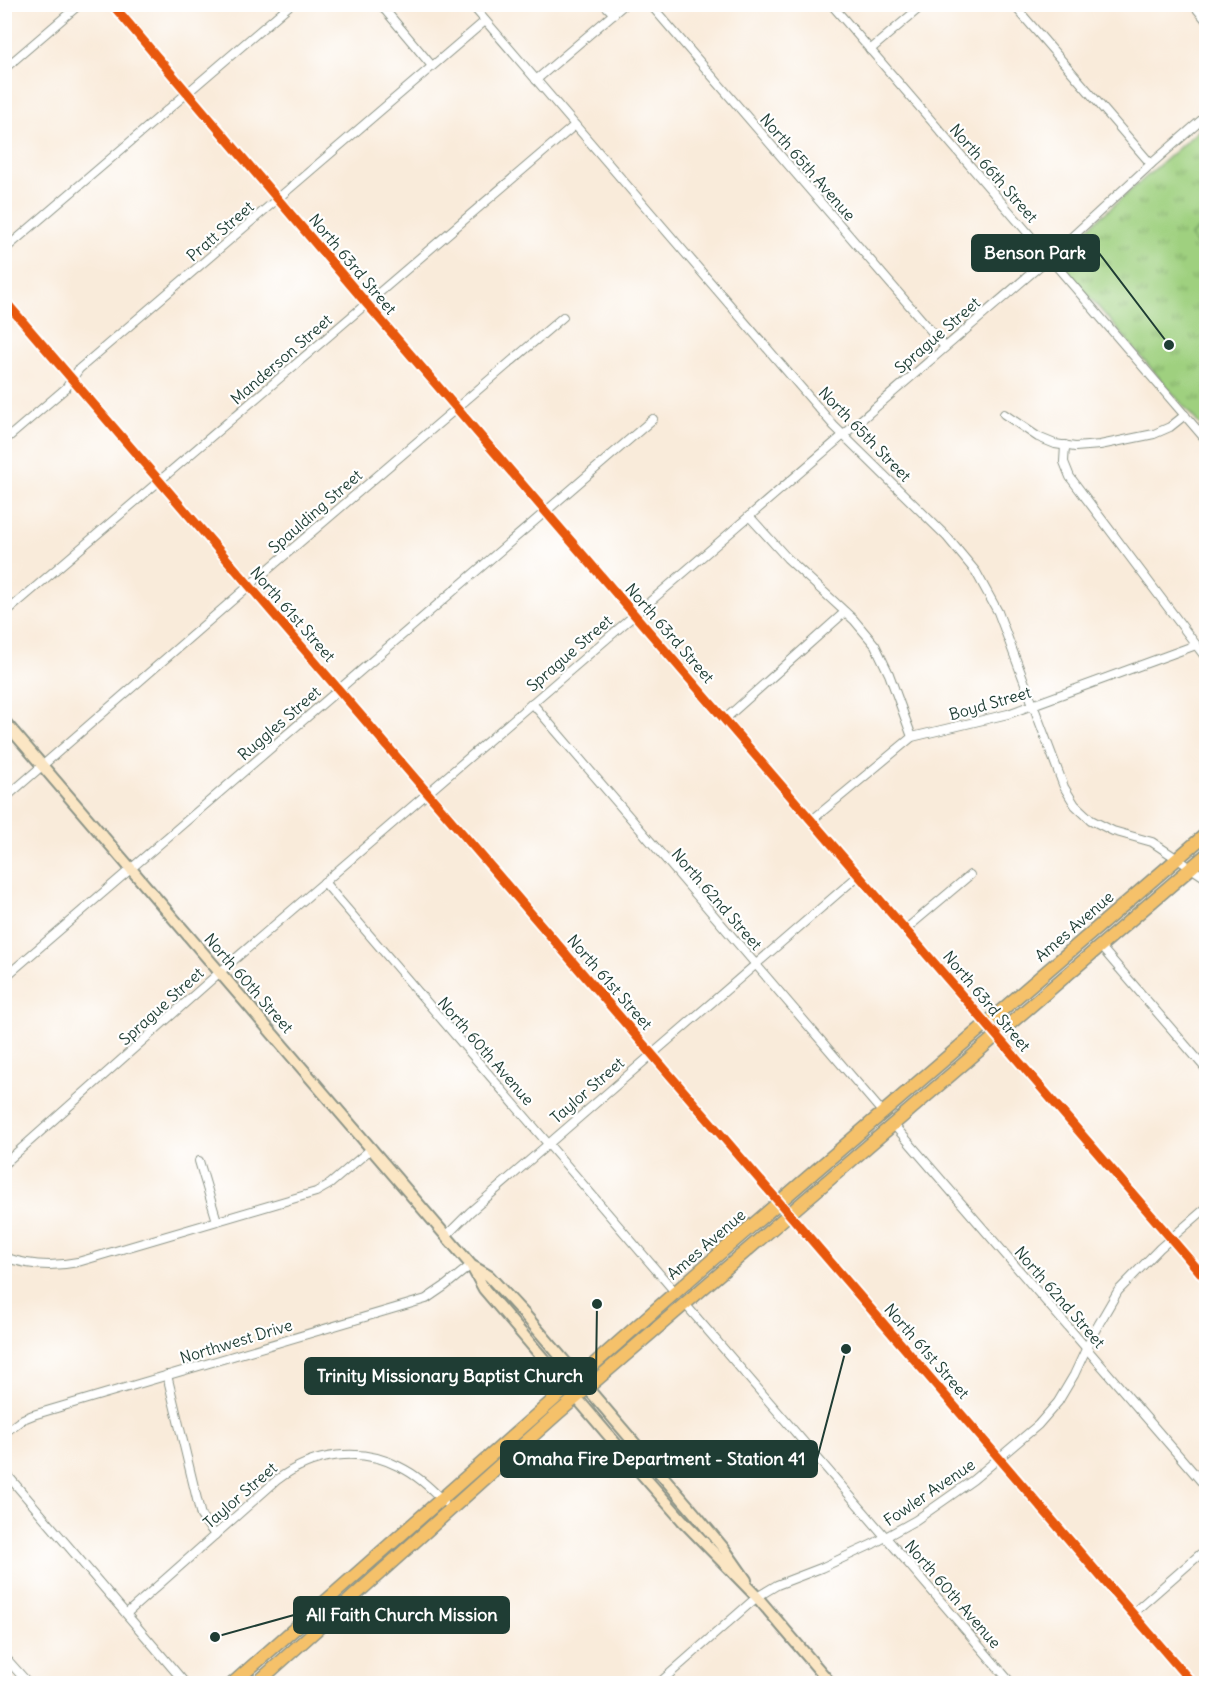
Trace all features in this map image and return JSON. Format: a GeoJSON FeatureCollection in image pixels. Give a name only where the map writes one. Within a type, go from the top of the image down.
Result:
{"type":"FeatureCollection","features":[{"type":"Feature","properties":{"kind":"main road","name":"North 60th Street"},"geometry":{"type":"LineString","coordinates":[[4,721],[471,1265],[484,1289],[576,1398],[682,1520],[757,1598],[831,1683]]}},
{"type":"Feature","properties":{"kind":"main road","name":"Ames Avenue"},"geometry":{"type":"LineString","coordinates":[[232,1683],[675,1292],[1206,834]]}},
{"type":"Feature","properties":{"kind":"main road","name":"Ames Avenue"},"geometry":{"type":"LineString","coordinates":[[256,1683],[576,1398],[1206,855]]}},
{"type":"Feature","properties":{"kind":"main road","name":"North 60th Street"},"geometry":{"type":"LineString","coordinates":[[471,1265],[489,1276],[501,1288],[588,1388],[725,1550],[757,1598]]}},
{"type":"Feature","properties":{"kind":"street"},"geometry":{"type":"LineString","coordinates":[[4,69],[80,4]]}},
{"type":"Feature","properties":{"kind":"street","name":"North 63rd Street"},"geometry":{"type":"LineString","coordinates":[[112,4],[367,304],[1206,1279]]}},
{"type":"Feature","properties":{"kind":"street"},"geometry":{"type":"LineString","coordinates":[[4,250],[291,4]]}},
{"type":"Feature","properties":{"kind":"street"},"geometry":{"type":"LineString","coordinates":[[380,4],[432,66]]}},
{"type":"Feature","properties":{"kind":"street","name":"North 65th Street"},"geometry":{"type":"LineString","coordinates":[[471,4],[843,435],[947,537],[976,572],[998,612],[1064,787],[1075,805],[1098,825],[1152,842],[1206,878]]}},
{"type":"Feature","properties":{"kind":"street"},"geometry":{"type":"LineString","coordinates":[[604,4],[614,14]]}},
{"type":"Feature","properties":{"kind":"street"},"geometry":{"type":"LineString","coordinates":[[536,80],[625,4]]}},
{"type":"Feature","properties":{"kind":"street","name":"North 65th Avenue"},"geometry":{"type":"LineString","coordinates":[[650,4],[945,347]]}},
{"type":"Feature","properties":{"kind":"street","name":"North 66th Street"},"geometry":{"type":"LineString","coordinates":[[831,4],[1206,440]]}},
{"type":"Feature","properties":{"kind":"street"},"geometry":{"type":"LineString","coordinates":[[870,50],[924,4]]}},
{"type":"Feature","properties":{"kind":"street"},"geometry":{"type":"LineString","coordinates":[[1013,4],[1151,164]]}},
{"type":"Feature","properties":{"kind":"street"},"geometry":{"type":"LineString","coordinates":[[1193,4],[1206,20]]}},
{"type":"Feature","properties":{"kind":"street","name":"Pratt Street"},"geometry":{"type":"LineString","coordinates":[[4,441],[66,388],[80,369],[485,21]]}},
{"type":"Feature","properties":{"kind":"street","name":"Sprague Street"},"geometry":{"type":"LineString","coordinates":[[4,1164],[220,972],[1049,258],[1206,116]]}},
{"type":"Feature","properties":{"kind":"street","name":"Manderson Street"},"geometry":{"type":"LineString","coordinates":[[4,614],[575,125]]}},
{"type":"Feature","properties":{"kind":"street","name":"North 61st Street"},"geometry":{"type":"LineString","coordinates":[[4,300],[1193,1683]]}},
{"type":"Feature","properties":{"kind":"street","name":"Spaulding Street"},"geometry":{"type":"LineString","coordinates":[[4,799],[249,585],[563,317]]}},
{"type":"Feature","properties":{"kind":"street"},"geometry":{"type":"LineString","coordinates":[[1004,414],[1038,437],[1055,444],[1075,447],[1154,434],[1170,427],[1185,415]]}},
{"type":"Feature","properties":{"kind":"street","name":"Ruggles Street"},"geometry":{"type":"LineString","coordinates":[[4,978],[653,419]]}},
{"type":"Feature","properties":{"kind":"street"},"geometry":{"type":"LineString","coordinates":[[1065,445],[1064,462],[1070,477],[1206,658]]}},
{"type":"Feature","properties":{"kind":"street"},"geometry":{"type":"LineString","coordinates":[[749,516],[787,558],[865,632],[881,656],[912,737]]}},
{"type":"Feature","properties":{"kind":"street"},"geometry":{"type":"LineString","coordinates":[[725,719],[845,612]]}},
{"type":"Feature","properties":{"kind":"street","name":"Boyd Street"},"geometry":{"type":"LineString","coordinates":[[812,820],[912,737],[1008,714],[1196,645]]}},
{"type":"Feature","properties":{"kind":"street","name":"North 62nd Street"},"geometry":{"type":"LineString","coordinates":[[532,703],[883,1113]]}},
{"type":"Feature","properties":{"kind":"street","name":"Taylor Street"},"geometry":{"type":"LineString","coordinates":[[446,1236],[470,1212],[859,875]]}},
{"type":"Feature","properties":{"kind":"street"},"geometry":{"type":"LineString","coordinates":[[906,929],[969,875]]}},
{"type":"Feature","properties":{"kind":"street","name":"North 60th Avenue"},"geometry":{"type":"LineString","coordinates":[[324,882],[675,1292]]}},
{"type":"Feature","properties":{"kind":"street"},"geometry":{"type":"LineString","coordinates":[[1100,946],[1206,1070]]}},
{"type":"Feature","properties":{"kind":"street","name":"North 62nd Street"},"geometry":{"type":"LineString","coordinates":[[893,1124],[1206,1487]]}},
{"type":"Feature","properties":{"kind":"street"},"geometry":{"type":"LineString","coordinates":[[4,1257],[35,1264],[64,1265],[217,1221],[324,1188],[372,1148]]}},
{"type":"Feature","properties":{"kind":"street"},"geometry":{"type":"LineString","coordinates":[[199,1161],[217,1221]]}},
{"type":"Feature","properties":{"kind":"street","name":"Fowler Avenue"},"geometry":{"type":"LineString","coordinates":[[658,1683],[757,1598],[777,1585],[821,1568],[886,1537],[944,1501],[1038,1425],[1058,1402],[1074,1375],[1092,1334],[1118,1291],[1171,1238],[1206,1208]]}},
{"type":"Feature","properties":{"kind":"street","name":"Northwest Drive"},"geometry":{"type":"LineString","coordinates":[[4,1433],[23,1419],[33,1415],[426,1299],[471,1265]]}},
{"type":"Feature","properties":{"kind":"street","name":"North 60th Avenue"},"geometry":{"type":"LineString","coordinates":[[685,1304],[1012,1683]]}},
{"type":"Feature","properties":{"kind":"street"},"geometry":{"type":"LineString","coordinates":[[167,1376],[201,1516],[215,1534]]}},
{"type":"Feature","properties":{"kind":"street","name":"Taylor Street"},"geometry":{"type":"LineString","coordinates":[[127,1613],[287,1472],[320,1458],[365,1456],[400,1466],[427,1486],[451,1509]]}},
{"type":"Feature","properties":{"kind":"street"},"geometry":{"type":"LineString","coordinates":[[4,1471],[186,1683]]}},
{"type":"Feature","properties":{"kind":"street"},"geometry":{"type":"LineString","coordinates":[[1133,1613],[1206,1550]]}},
{"type":"Feature","properties":{"kind":"street"},"geometry":{"type":"LineString","coordinates":[[4,1656],[28,1683]]}},
{"type":"Feature","properties":{"kind":"green space"},"geometry":{"type":"Polygon","coordinates":[[[1206,124],[1206,432],[1055,257],[1206,124]]]}},
{"type":"Feature","properties":{"kind":"green space"},"geometry":{"type":"Polygon","coordinates":[[[1206,223],[1206,257],[1190,236],[1206,223]]]}},
{"type":"Feature","properties":{"kind":"cycle path"},"geometry":{"type":"LineString","coordinates":[[112,4],[367,304],[1206,1279]]}},
{"type":"Feature","properties":{"kind":"cycle path"},"geometry":{"type":"LineString","coordinates":[[4,300],[1193,1684]]}},
{"type":"Feature","properties":{"kind":"place","name":"Benson Park"},"geometry":{"type":"Point","coordinates":[1169,345]}},
{"type":"Feature","properties":{"kind":"place","name":"Trinity Missionary Baptist Church"},"geometry":{"type":"Point","coordinates":[597,1304]}},
{"type":"Feature","properties":{"kind":"place","name":"Omaha Fire Department - Station 41"},"geometry":{"type":"Point","coordinates":[846,1349]}},
{"type":"Feature","properties":{"kind":"place","name":"All Faith Church Mission"},"geometry":{"type":"Point","coordinates":[215,1637]}}]}
